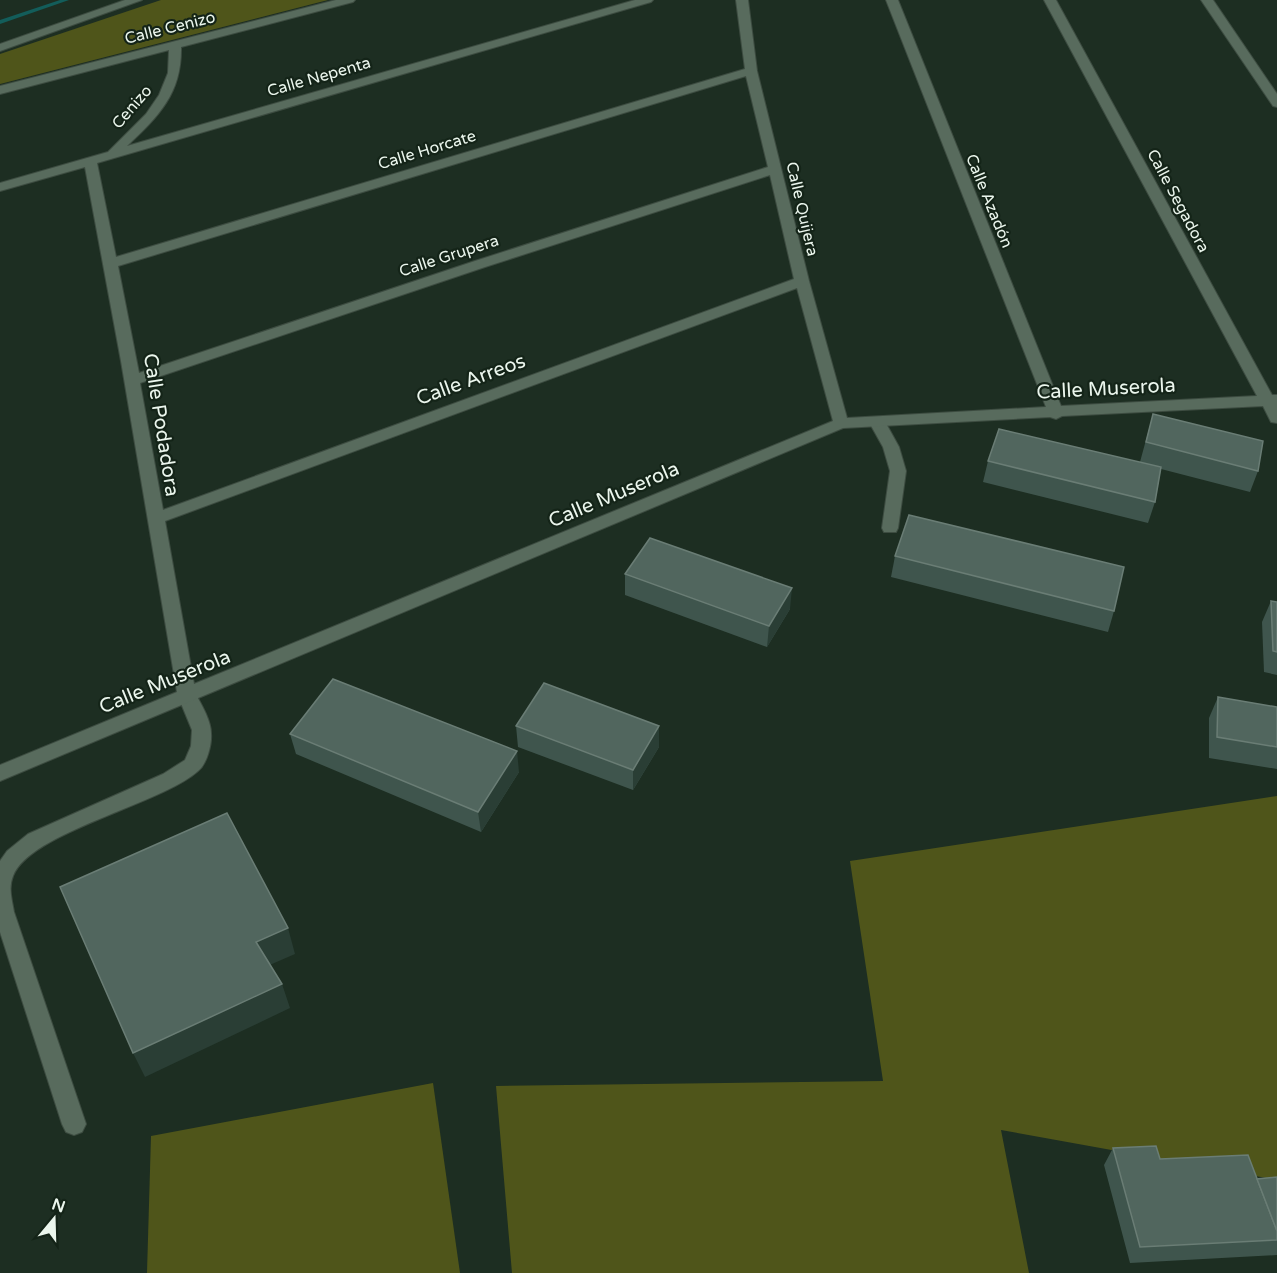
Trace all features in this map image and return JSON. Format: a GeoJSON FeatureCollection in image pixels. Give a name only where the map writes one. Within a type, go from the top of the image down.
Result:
{"type":"FeatureCollection","features":[{"type":"Feature","properties":{"kind":"street"},"geometry":{"type":"LineString","coordinates":[[0,48],[136,0]]}},
{"type":"Feature","properties":{"kind":"street","name":"Calle Cenizo"},"geometry":{"type":"LineString","coordinates":[[0,90],[349,0]]}},
{"type":"Feature","properties":{"kind":"street","name":"Calle Nepenta"},"geometry":{"type":"LineString","coordinates":[[0,186],[646,0]]}},
{"type":"Feature","properties":{"kind":"street","name":"Calle Quijera"},"geometry":{"type":"LineString","coordinates":[[742,0],[752,71],[802,281],[841,423]]}},
{"type":"Feature","properties":{"kind":"street","name":"Calle Azadón"},"geometry":{"type":"LineString","coordinates":[[892,0],[1056,414]]}},
{"type":"Feature","properties":{"kind":"street","name":"Calle Segadora"},"geometry":{"type":"LineString","coordinates":[[1050,0],[1272,401],[1277,418]]}},
{"type":"Feature","properties":{"kind":"street"},"geometry":{"type":"LineString","coordinates":[[1207,0],[1277,103]]}},
{"type":"Feature","properties":{"kind":"street","name":"Cenizo"},"geometry":{"type":"LineString","coordinates":[[113,154],[149,116],[170,87],[174,73],[175,44]]}},
{"type":"Feature","properties":{"kind":"street","name":"Calle Horcate"},"geometry":{"type":"LineString","coordinates":[[112,262],[752,71]]}},
{"type":"Feature","properties":{"kind":"street","name":"Calle Podadora"},"geometry":{"type":"LineString","coordinates":[[0,891],[3,874],[14,857],[35,840],[170,779],[193,765],[201,746],[202,730],[187,696],[155,519],[134,380],[90,160]]}},
{"type":"Feature","properties":{"kind":"street","name":"Calle Grupera"},"geometry":{"type":"LineString","coordinates":[[134,380],[480,264],[776,169]]}},
{"type":"Feature","properties":{"kind":"street","name":"Calle Arreos"},"geometry":{"type":"LineString","coordinates":[[155,519],[802,281]]}},
{"type":"Feature","properties":{"kind":"street","name":"Calle Muserola"},"geometry":{"type":"LineString","coordinates":[[0,773],[841,423],[1056,414],[1272,401]]}},
{"type":"Feature","properties":{"kind":"street"},"geometry":{"type":"LineString","coordinates":[[877,422],[891,447],[898,471],[890,528]]}},
{"type":"Feature","properties":{"kind":"street"},"geometry":{"type":"LineString","coordinates":[[0,891],[4,912],[74,1124]]}},
{"type":"Feature","properties":{"kind":"green space"},"geometry":{"type":"Polygon","coordinates":[[[161,0],[328,0],[0,84],[0,54],[161,0]]]}},
{"type":"Feature","properties":{"kind":"green space"},"geometry":{"type":"Polygon","coordinates":[[[1277,796],[1277,1180],[1001,1130],[1029,1273],[512,1273],[496,1086],[883,1081],[850,861],[1277,796]]]}},
{"type":"Feature","properties":{"kind":"green space"},"geometry":{"type":"Polygon","coordinates":[[[433,1083],[460,1273],[147,1273],[151,1136],[433,1083]]]}},
{"type":"Feature","properties":{"kind":"building"},"geometry":{"type":"Polygon","coordinates":[[[1153,414],[1263,441],[1258,471],[1146,442],[1153,414]]]}},
{"type":"Feature","properties":{"kind":"building"},"geometry":{"type":"Polygon","coordinates":[[[999,429],[1161,467],[1155,502],[988,461],[999,429]]]}},
{"type":"Feature","properties":{"kind":"building"},"geometry":{"type":"Polygon","coordinates":[[[909,515],[1124,567],[1114,611],[895,556],[909,515]]]}},
{"type":"Feature","properties":{"kind":"building"},"geometry":{"type":"Polygon","coordinates":[[[650,538],[792,588],[769,626],[625,574],[650,538]]]}},
{"type":"Feature","properties":{"kind":"building"},"geometry":{"type":"Polygon","coordinates":[[[1271,601],[1277,602],[1277,652],[1273,651],[1271,601]]]}},
{"type":"Feature","properties":{"kind":"building"},"geometry":{"type":"Polygon","coordinates":[[[333,679],[517,751],[478,812],[290,734],[333,679]]]}},
{"type":"Feature","properties":{"kind":"building"},"geometry":{"type":"Polygon","coordinates":[[[544,683],[659,726],[633,770],[516,726],[544,683]]]}},
{"type":"Feature","properties":{"kind":"building"},"geometry":{"type":"Polygon","coordinates":[[[1218,697],[1277,707],[1277,747],[1217,737],[1218,697]]]}},
{"type":"Feature","properties":{"kind":"building"},"geometry":{"type":"Polygon","coordinates":[[[227,813],[288,928],[256,942],[282,984],[133,1053],[60,887],[227,813]]]}},
{"type":"Feature","properties":{"kind":"building"},"geometry":{"type":"Polygon","coordinates":[[[1156,1146],[1160,1159],[1248,1155],[1277,1231],[1277,1240],[1140,1247],[1113,1148],[1156,1146]]]}},
{"type":"Feature","properties":{"kind":"building"},"geometry":{"type":"Polygon","coordinates":[[[1277,1177],[1277,1231],[1257,1179],[1277,1177]]]}},
{"type":"Feature","properties":{"kind":"waterway"},"geometry":{"type":"LineString","coordinates":[[0,22],[66,0]]}}]}
